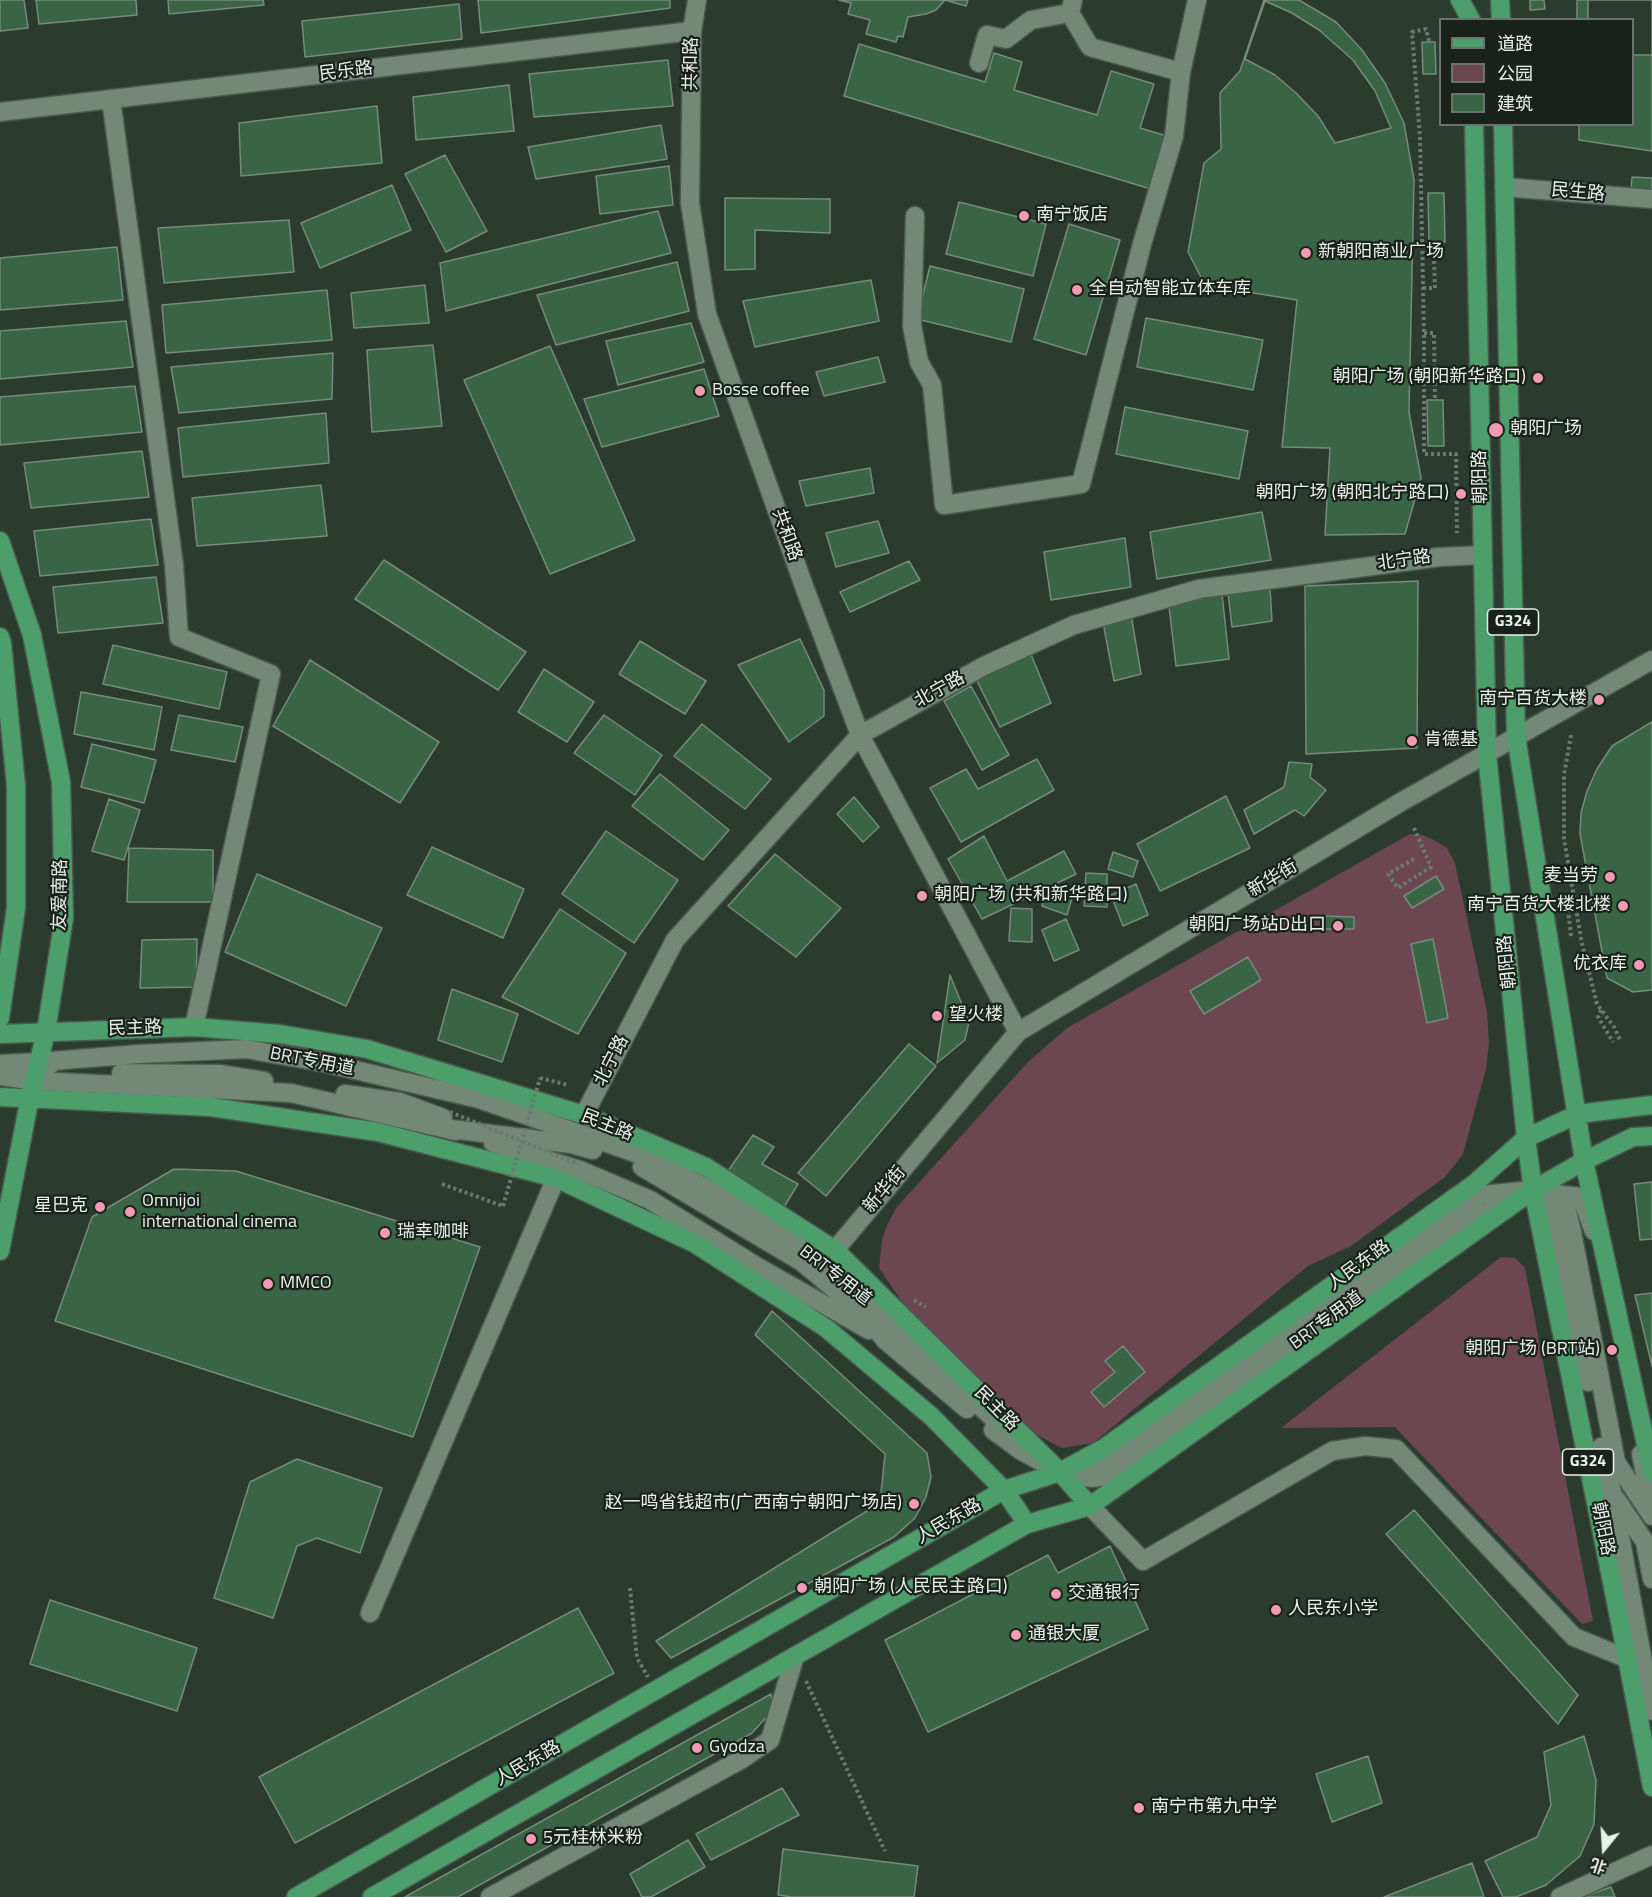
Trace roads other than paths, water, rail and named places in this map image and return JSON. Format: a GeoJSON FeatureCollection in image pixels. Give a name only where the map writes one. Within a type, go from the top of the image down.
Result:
{"type":"FeatureCollection","features":[{"type":"Feature","properties":{"kind":"main road"},"geometry":{"type":"LineString","coordinates":[[1460,0],[1470,18]]}},
{"type":"Feature","properties":{"kind":"main road"},"geometry":{"type":"LineString","coordinates":[[1471,0],[1471,18]]}},
{"type":"Feature","properties":{"kind":"main road"},"geometry":{"type":"LineString","coordinates":[[1500,0],[1501,18]]}},
{"type":"Feature","properties":{"kind":"main road","name":"朝阳路"},"geometry":{"type":"LineString","coordinates":[[1474,126],[1487,754],[1526,1138],[1533,1190],[1652,1787]]}},
{"type":"Feature","properties":{"kind":"main road","name":"朝阳路"},"geometry":{"type":"LineString","coordinates":[[1503,126],[1516,736],[1584,1161],[1652,1472]]}},
{"type":"Feature","properties":{"kind":"main road","name":"友爱南路"},"geometry":{"type":"LineString","coordinates":[[0,542],[32,635],[61,782],[64,918],[46,1032],[0,1251]]}},
{"type":"Feature","properties":{"kind":"main road"},"geometry":{"type":"LineString","coordinates":[[0,636],[16,786],[16,908],[0,1018]]}},
{"type":"Feature","properties":{"kind":"main road","name":"民主路"},"geometry":{"type":"LineString","coordinates":[[0,1034],[194,1027],[280,1034],[367,1049],[584,1115],[706,1167],[835,1250],[1060,1473],[1090,1506]]}},
{"type":"Feature","properties":{"kind":"main road"},"geometry":{"type":"LineString","coordinates":[[0,1097],[33,1089],[212,1107],[378,1132],[556,1178],[694,1243],[826,1328],[931,1416],[1004,1490],[1027,1524]]}},
{"type":"Feature","properties":{"kind":"main road","name":"人民东路"},"geometry":{"type":"LineString","coordinates":[[296,1897],[1004,1490],[1060,1473],[1104,1448],[1465,1191],[1526,1138],[1578,1114],[1652,1105]]}},
{"type":"Feature","properties":{"kind":"main road"},"geometry":{"type":"LineString","coordinates":[[372,1897],[1027,1524],[1090,1506],[1533,1190],[1633,1137],[1652,1136]]}},
{"type":"Feature","properties":{"kind":"street","name":"共和路"},"geometry":{"type":"LineString","coordinates":[[697,0],[692,31],[690,203],[707,314],[805,589],[860,735],[1018,1032]]}},
{"type":"Feature","properties":{"kind":"street"},"geometry":{"type":"LineString","coordinates":[[915,216],[912,326],[918,362],[932,385],[944,506],[1082,484],[1142,244],[1174,136],[1181,72],[1197,0]]}},
{"type":"Feature","properties":{"kind":"street"},"geometry":{"type":"LineString","coordinates":[[979,63],[987,34],[1006,39],[1031,20],[1072,7],[1090,47],[1181,72]]}},
{"type":"Feature","properties":{"kind":"street","name":"民乐路"},"geometry":{"type":"LineString","coordinates":[[0,112],[692,31]]}},
{"type":"Feature","properties":{"kind":"street"},"geometry":{"type":"LineString","coordinates":[[111,99],[174,565],[179,637],[271,674],[194,1027]]}},
{"type":"Feature","properties":{"kind":"street","name":"民生路"},"geometry":{"type":"LineString","coordinates":[[1504,188],[1652,199]]}},
{"type":"Feature","properties":{"kind":"street","name":"北宁路"},"geometry":{"type":"LineString","coordinates":[[584,1115],[675,940],[860,735],[984,666],[1074,625],[1199,589],[1440,557],[1483,555]]}},
{"type":"Feature","properties":{"kind":"street","name":"新华街"},"geometry":{"type":"LineString","coordinates":[[835,1250],[1018,1032],[1401,802],[1652,660]]}},
{"type":"Feature","properties":{"kind":"street","name":"BRT专用道"},"geometry":{"type":"LineString","coordinates":[[0,1064],[246,1049],[325,1063],[479,1099],[650,1158],[752,1214],[852,1286],[1002,1426],[1060,1473]]}},
{"type":"Feature","properties":{"kind":"street","name":"BRT专用道"},"geometry":{"type":"LineString","coordinates":[[39,1062],[82,1072],[219,1074],[400,1102],[448,1119],[576,1133]]}},
{"type":"Feature","properties":{"kind":"street","name":"BRT专用道"},"geometry":{"type":"LineString","coordinates":[[0,1076],[33,1089],[291,1093],[447,1120],[571,1144],[604,1153],[643,1168],[802,1262],[864,1314],[885,1340]]}},
{"type":"Feature","properties":{"kind":"street","name":"BRT专用道"},"geometry":{"type":"LineString","coordinates":[[447,1120],[580,1170],[650,1200],[756,1266],[885,1340],[983,1423],[1020,1450],[1060,1473],[1091,1478],[1107,1476],[1136,1459],[1450,1232],[1533,1190]]}},
{"type":"Feature","properties":{"kind":"street"},"geometry":{"type":"LineString","coordinates":[[370,1612],[556,1178]]}},
{"type":"Feature","properties":{"kind":"street"},"geometry":{"type":"LineString","coordinates":[[1533,1190],[1581,1197],[1599,1245],[1652,1511]]}},
{"type":"Feature","properties":{"kind":"street"},"geometry":{"type":"LineString","coordinates":[[1533,1190],[1555,1211],[1557,1232],[1612,1492],[1652,1711]]}},
{"type":"Feature","properties":{"kind":"street"},"geometry":{"type":"LineString","coordinates":[[1563,1195],[1616,1462],[1652,1516]]}},
{"type":"Feature","properties":{"kind":"street"},"geometry":{"type":"LineString","coordinates":[[1090,1506],[1143,1561],[1332,1451],[1365,1446],[1396,1449],[1574,1637],[1628,1659]]}},
{"type":"Feature","properties":{"kind":"street"},"geometry":{"type":"LineString","coordinates":[[1612,1492],[1645,1542],[1652,1579]]}},
{"type":"Feature","properties":{"kind":"street"},"geometry":{"type":"LineString","coordinates":[[490,1897],[742,1759],[770,1740],[795,1656]]}},
{"type":"Feature","properties":{"kind":"street"},"geometry":{"type":"LineString","coordinates":[[1560,1897],[1652,1855]]}},
{"type":"Feature","properties":{"kind":"place","name":"南宁饭店"},"geometry":{"type":"Point","coordinates":[1024,216]}},
{"type":"Feature","properties":{"kind":"place","name":"新朝阳商业广场"},"geometry":{"type":"Point","coordinates":[1306,253]}},
{"type":"Feature","properties":{"kind":"place","name":"全自动智能立体车库"},"geometry":{"type":"Point","coordinates":[1077,290]}},
{"type":"Feature","properties":{"kind":"place","name":"朝阳广场 (朝阳新华路口)"},"geometry":{"type":"Point","coordinates":[1538,378]}},
{"type":"Feature","properties":{"kind":"place","name":"Bosse coffee"},"geometry":{"type":"Point","coordinates":[700,391]}},
{"type":"Feature","properties":{"kind":"place","name":"朝阳广场"},"geometry":{"type":"Point","coordinates":[1496,430]}},
{"type":"Feature","properties":{"kind":"place","name":"朝阳广场 (朝阳北宁路口)"},"geometry":{"type":"Point","coordinates":[1461,494]}},
{"type":"Feature","properties":{"kind":"place","name":"南宁百货大楼"},"geometry":{"type":"Point","coordinates":[1599,700]}},
{"type":"Feature","properties":{"kind":"place","name":"肯德基"},"geometry":{"type":"Point","coordinates":[1412,741]}},
{"type":"Feature","properties":{"kind":"place","name":"麦当劳"},"geometry":{"type":"Point","coordinates":[1610,877]}},
{"type":"Feature","properties":{"kind":"place","name":"朝阳广场 (共和新华路口)"},"geometry":{"type":"Point","coordinates":[922,896]}},
{"type":"Feature","properties":{"kind":"place","name":"南宁百货大楼北楼"},"geometry":{"type":"Point","coordinates":[1623,906]}},
{"type":"Feature","properties":{"kind":"place","name":"朝阳广场站D出口"},"geometry":{"type":"Point","coordinates":[1338,926]}},
{"type":"Feature","properties":{"kind":"place","name":"优衣库"},"geometry":{"type":"Point","coordinates":[1639,965]}},
{"type":"Feature","properties":{"kind":"place","name":"望火楼"},"geometry":{"type":"Point","coordinates":[937,1016]}},
{"type":"Feature","properties":{"kind":"place","name":"星巴克"},"geometry":{"type":"Point","coordinates":[100,1207]}},
{"type":"Feature","properties":{"kind":"place","name":"Omnijoi international cinema"},"geometry":{"type":"Point","coordinates":[130,1212]}},
{"type":"Feature","properties":{"kind":"place","name":"瑞幸咖啡"},"geometry":{"type":"Point","coordinates":[385,1233]}},
{"type":"Feature","properties":{"kind":"place","name":"MMCO"},"geometry":{"type":"Point","coordinates":[268,1284]}},
{"type":"Feature","properties":{"kind":"place","name":"朝阳广场 (BRT站)"},"geometry":{"type":"Point","coordinates":[1612,1350]}},
{"type":"Feature","properties":{"kind":"place","name":"赵一鸣省钱超市(广西南宁朝阳广场店)"},"geometry":{"type":"Point","coordinates":[914,1504]}},
{"type":"Feature","properties":{"kind":"place","name":"朝阳广场 (人民民主路口)"},"geometry":{"type":"Point","coordinates":[802,1588]}},
{"type":"Feature","properties":{"kind":"place","name":"交通银行"},"geometry":{"type":"Point","coordinates":[1056,1594]}},
{"type":"Feature","properties":{"kind":"place","name":"人民东小学"},"geometry":{"type":"Point","coordinates":[1276,1610]}},
{"type":"Feature","properties":{"kind":"place","name":"通银大厦"},"geometry":{"type":"Point","coordinates":[1016,1635]}},
{"type":"Feature","properties":{"kind":"place","name":"Gyodza"},"geometry":{"type":"Point","coordinates":[697,1748]}},
{"type":"Feature","properties":{"kind":"place","name":"南宁市第九中学"},"geometry":{"type":"Point","coordinates":[1139,1808]}},
{"type":"Feature","properties":{"kind":"place","name":"5元桂林米粉"},"geometry":{"type":"Point","coordinates":[531,1839]}}]}
